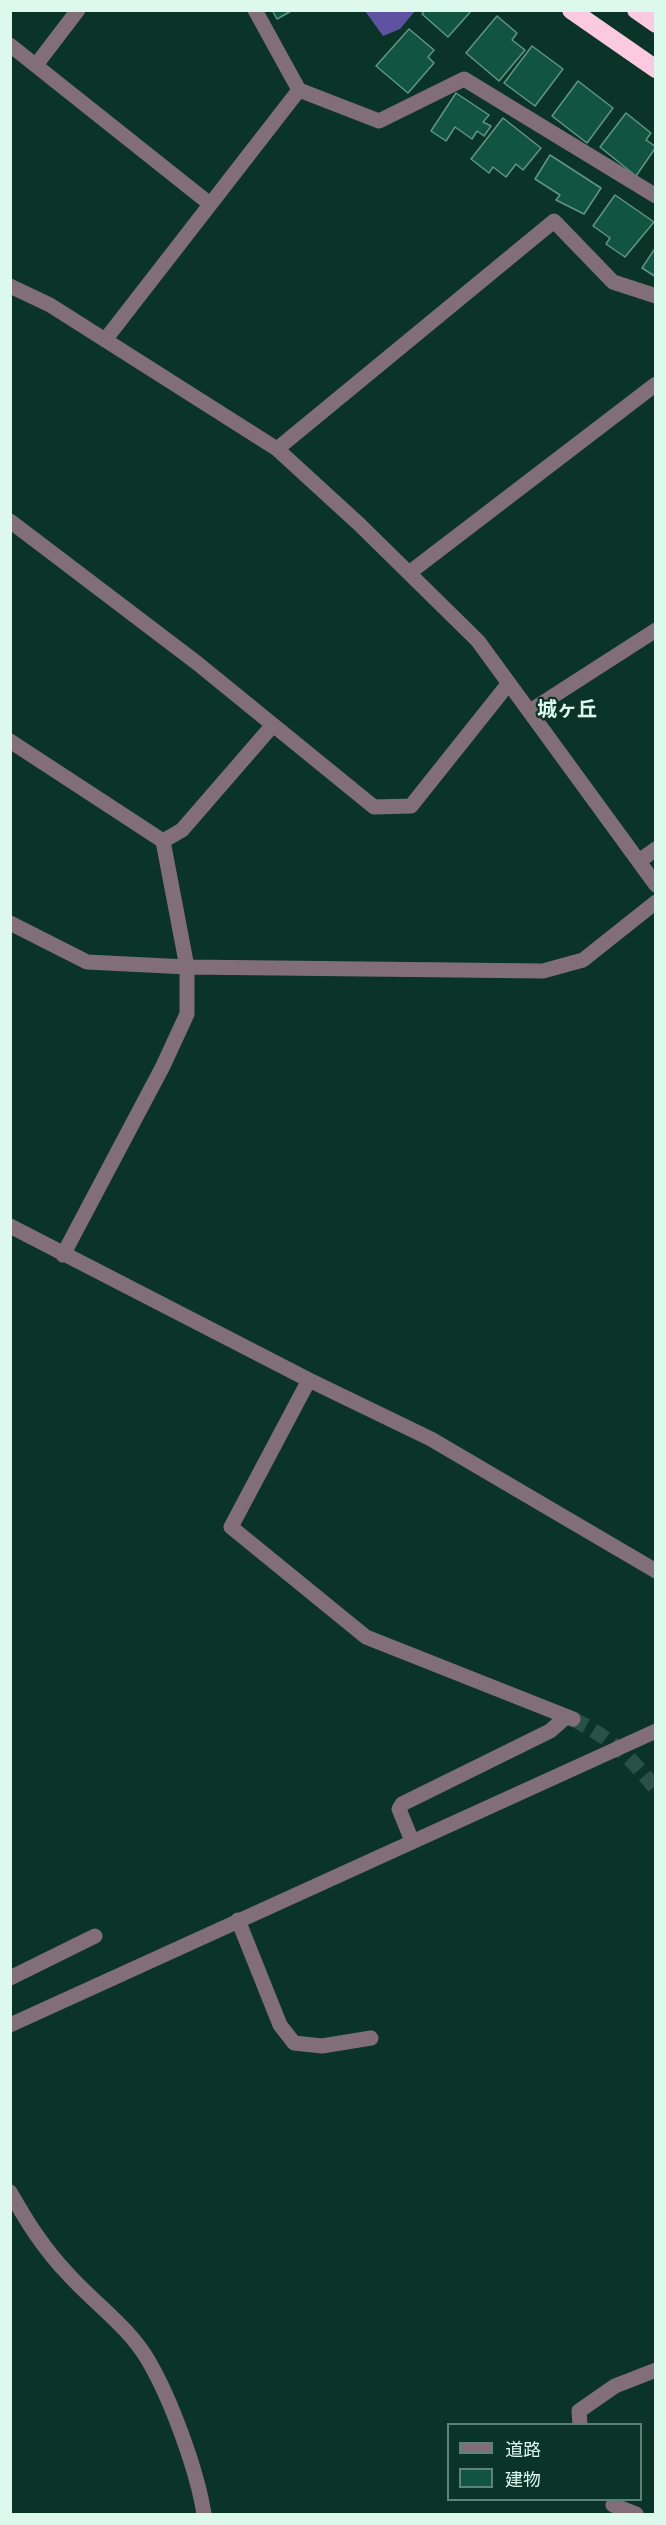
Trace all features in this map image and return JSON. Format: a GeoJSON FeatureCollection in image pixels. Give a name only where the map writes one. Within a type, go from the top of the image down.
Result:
{"type":"FeatureCollection","features":[{"type":"Feature","properties":{"kind":"highway"},"geometry":{"type":"LineString","coordinates":[[571,10],[656,69]]}},
{"type":"Feature","properties":{"kind":"highway"},"geometry":{"type":"LineString","coordinates":[[636,10],[656,24]]}},
{"type":"Feature","properties":{"kind":"street"},"geometry":{"type":"LineString","coordinates":[[36,65],[78,10]]}},
{"type":"Feature","properties":{"kind":"street"},"geometry":{"type":"LineString","coordinates":[[255,10],[299,90],[379,121],[464,79],[656,196]]}},
{"type":"Feature","properties":{"kind":"street"},"geometry":{"type":"LineString","coordinates":[[10,45],[210,204]]}},
{"type":"Feature","properties":{"kind":"street"},"geometry":{"type":"LineString","coordinates":[[105,340],[299,90]]}},
{"type":"Feature","properties":{"kind":"street"},"geometry":{"type":"LineString","coordinates":[[277,449],[554,220],[613,282],[656,296]]}},
{"type":"Feature","properties":{"kind":"street"},"geometry":{"type":"LineString","coordinates":[[10,286],[50,305],[277,449],[478,641],[656,885]]}},
{"type":"Feature","properties":{"kind":"street"},"geometry":{"type":"LineString","coordinates":[[409,573],[656,384]]}},
{"type":"Feature","properties":{"kind":"street"},"geometry":{"type":"LineString","coordinates":[[10,520],[273,725],[374,807],[411,806],[509,683]]}},
{"type":"Feature","properties":{"kind":"street"},"geometry":{"type":"LineString","coordinates":[[530,711],[656,630]]}},
{"type":"Feature","properties":{"kind":"street"},"geometry":{"type":"LineString","coordinates":[[163,841],[182,830],[273,725]]}},
{"type":"Feature","properties":{"kind":"street"},"geometry":{"type":"LineString","coordinates":[[10,741],[163,841],[187,967],[187,1014],[163,1066],[63,1255]]}},
{"type":"Feature","properties":{"kind":"street"},"geometry":{"type":"LineString","coordinates":[[639,861],[656,849]]}},
{"type":"Feature","properties":{"kind":"street"},"geometry":{"type":"LineString","coordinates":[[10,923],[87,962],[187,967],[543,971],[583,960],[656,902]]}},
{"type":"Feature","properties":{"kind":"street"},"geometry":{"type":"LineString","coordinates":[[10,1226],[309,1380],[431,1438],[656,1571]]}},
{"type":"Feature","properties":{"kind":"street"},"geometry":{"type":"LineString","coordinates":[[309,1380],[231,1527],[366,1637],[569,1718],[550,1731],[402,1804],[399,1809],[412,1841]]}},
{"type":"Feature","properties":{"kind":"street"},"geometry":{"type":"LineString","coordinates":[[10,2025],[656,1731]]}},
{"type":"Feature","properties":{"kind":"street"},"geometry":{"type":"LineString","coordinates":[[238,1920],[280,2025],[294,2043],[322,2046],[371,2038]]}},
{"type":"Feature","properties":{"kind":"street"},"geometry":{"type":"LineString","coordinates":[[10,1978],[95,1936]]}},
{"type":"Feature","properties":{"kind":"street"},"geometry":{"type":"LineString","coordinates":[[10,2192],[35,2236],[69,2275],[114,2318],[148,2360],[175,2421],[204,2514]]}},
{"type":"Feature","properties":{"kind":"street"},"geometry":{"type":"LineString","coordinates":[[580,2423],[579,2411],[615,2386],[656,2370]]}},
{"type":"Feature","properties":{"kind":"street"},"geometry":{"type":"LineString","coordinates":[[613,2506],[636,2514]]}},
{"type":"Feature","properties":{"kind":"shaded area"},"geometry":{"type":"Polygon","coordinates":[[[365,11],[415,11],[400,29],[383,36],[365,11]]]}},
{"type":"Feature","properties":{"kind":"building"},"geometry":{"type":"Polygon","coordinates":[[[272,10],[293,10],[277,19],[272,10]]]}},
{"type":"Feature","properties":{"kind":"building"},"geometry":{"type":"Polygon","coordinates":[[[425,10],[472,10],[448,37],[422,14],[425,10]]]}},
{"type":"Feature","properties":{"kind":"building"},"geometry":{"type":"Polygon","coordinates":[[[497,16],[517,33],[512,40],[525,50],[499,81],[466,53],[497,16]]]}},
{"type":"Feature","properties":{"kind":"building"},"geometry":{"type":"Polygon","coordinates":[[[409,29],[434,50],[428,57],[434,63],[408,93],[376,66],[409,29]]]}},
{"type":"Feature","properties":{"kind":"building"},"geometry":{"type":"Polygon","coordinates":[[[532,46],[563,69],[535,106],[504,83],[532,46]]]}},
{"type":"Feature","properties":{"kind":"building"},"geometry":{"type":"Polygon","coordinates":[[[578,81],[613,108],[587,143],[552,116],[578,81]]]}},
{"type":"Feature","properties":{"kind":"building"},"geometry":{"type":"Polygon","coordinates":[[[456,93],[489,115],[483,122],[491,126],[484,136],[477,131],[472,139],[455,127],[446,141],[431,131],[456,93]]]}},
{"type":"Feature","properties":{"kind":"building"},"geometry":{"type":"Polygon","coordinates":[[[626,113],[651,133],[646,140],[656,147],[636,176],[600,147],[626,113]]]}},
{"type":"Feature","properties":{"kind":"building"},"geometry":{"type":"Polygon","coordinates":[[[503,118],[541,148],[523,170],[516,164],[506,177],[493,167],[489,173],[471,159],[503,118]]]}},
{"type":"Feature","properties":{"kind":"building"},"geometry":{"type":"Polygon","coordinates":[[[550,155],[601,188],[584,214],[556,200],[560,195],[535,179],[550,155]]]}},
{"type":"Feature","properties":{"kind":"building"},"geometry":{"type":"Polygon","coordinates":[[[615,195],[654,222],[625,257],[606,244],[610,238],[593,226],[615,195]]]}},
{"type":"Feature","properties":{"kind":"building"},"geometry":{"type":"Polygon","coordinates":[[[656,247],[656,277],[642,268],[656,247]]]}},
{"type":"Feature","properties":{"kind":"tunnel"},"geometry":{"type":"LineString","coordinates":[[573,1719],[619,1749],[656,1789]]}},
{"type":"Feature","properties":{"kind":"district","name":"城ヶ丘"},"geometry":{"type":"Point","coordinates":[567,710]}}]}
